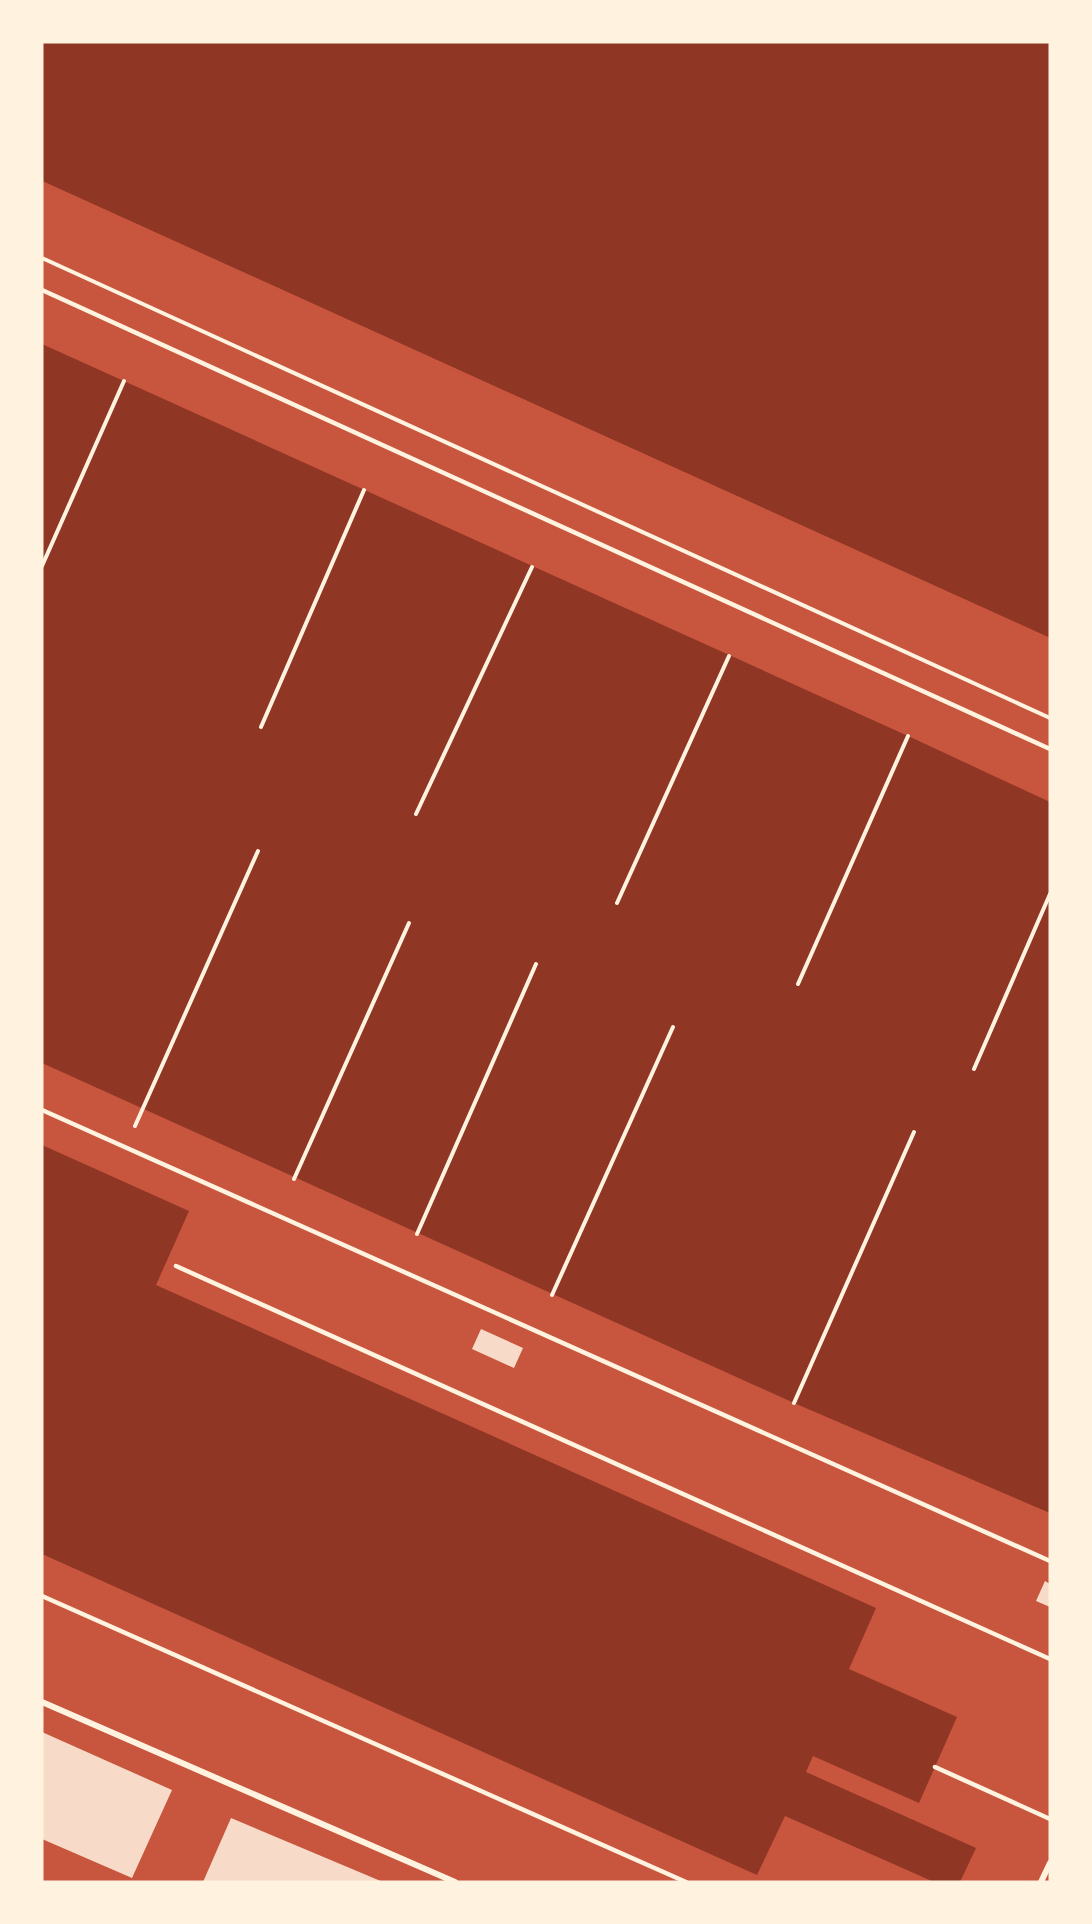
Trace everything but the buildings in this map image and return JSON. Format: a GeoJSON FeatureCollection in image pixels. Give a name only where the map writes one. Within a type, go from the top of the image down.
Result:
{"type":"FeatureCollection","features":[{"type":"Feature","properties":{"kind":"street"},"geometry":{"type":"LineString","coordinates":[[42,1702],[455,1882]]}},
{"type":"Feature","properties":{"kind":"street"},"geometry":{"type":"LineString","coordinates":[[1041,1882],[1050,1863]]}},
{"type":"Feature","properties":{"kind":"lane"},"geometry":{"type":"LineString","coordinates":[[42,290],[1050,749]]}},
{"type":"Feature","properties":{"kind":"lane"},"geometry":{"type":"LineString","coordinates":[[42,1110],[1050,1561]]}},
{"type":"Feature","properties":{"kind":"lane"},"geometry":{"type":"LineString","coordinates":[[176,1266],[1050,1659]]}},
{"type":"Feature","properties":{"kind":"lane"},"geometry":{"type":"LineString","coordinates":[[42,1596],[686,1882]]}},
{"type":"Feature","properties":{"kind":"lane"},"geometry":{"type":"LineString","coordinates":[[935,1767],[1050,1818]]}},
{"type":"Feature","properties":{"kind":"path"},"geometry":{"type":"LineString","coordinates":[[42,258],[1050,718]]}},
{"type":"Feature","properties":{"kind":"path"},"geometry":{"type":"LineString","coordinates":[[42,566],[124,381]]}},
{"type":"Feature","properties":{"kind":"path"},"geometry":{"type":"LineString","coordinates":[[261,728],[364,490]]}},
{"type":"Feature","properties":{"kind":"path"},"geometry":{"type":"LineString","coordinates":[[416,814],[532,567]]}},
{"type":"Feature","properties":{"kind":"path"},"geometry":{"type":"LineString","coordinates":[[617,903],[729,656]]}},
{"type":"Feature","properties":{"kind":"path"},"geometry":{"type":"LineString","coordinates":[[798,984],[908,736]]}},
{"type":"Feature","properties":{"kind":"path"},"geometry":{"type":"LineString","coordinates":[[135,1126],[258,851]]}},
{"type":"Feature","properties":{"kind":"path"},"geometry":{"type":"LineString","coordinates":[[974,1069],[1050,894]]}},
{"type":"Feature","properties":{"kind":"path"},"geometry":{"type":"LineString","coordinates":[[294,1179],[409,923]]}},
{"type":"Feature","properties":{"kind":"path"},"geometry":{"type":"LineString","coordinates":[[417,1234],[536,964]]}},
{"type":"Feature","properties":{"kind":"path"},"geometry":{"type":"LineString","coordinates":[[552,1295],[673,1027]]}},
{"type":"Feature","properties":{"kind":"path"},"geometry":{"type":"LineString","coordinates":[[794,1403],[914,1132]]}},
{"type":"Feature","properties":{"kind":"shaded area"},"geometry":{"type":"Polygon","coordinates":[[[42,42],[1050,42],[1050,638],[42,181],[42,42]]]}},
{"type":"Feature","properties":{"kind":"shaded area"},"geometry":{"type":"Polygon","coordinates":[[[42,344],[1050,802],[1050,1513],[794,1403],[42,1063],[42,344]]]}},
{"type":"Feature","properties":{"kind":"shaded area"},"geometry":{"type":"Polygon","coordinates":[[[42,1145],[189,1211],[156,1285],[876,1608],[849,1669],[957,1717],[919,1803],[813,1756],[806,1772],[976,1848],[960,1882],[934,1882],[785,1816],[757,1875],[42,1554],[42,1145]]]}},
{"type":"Feature","properties":{"kind":"pier"},"geometry":{"type":"Polygon","coordinates":[[[42,181],[1050,638],[1050,641],[42,184],[42,181]]]}}]}
